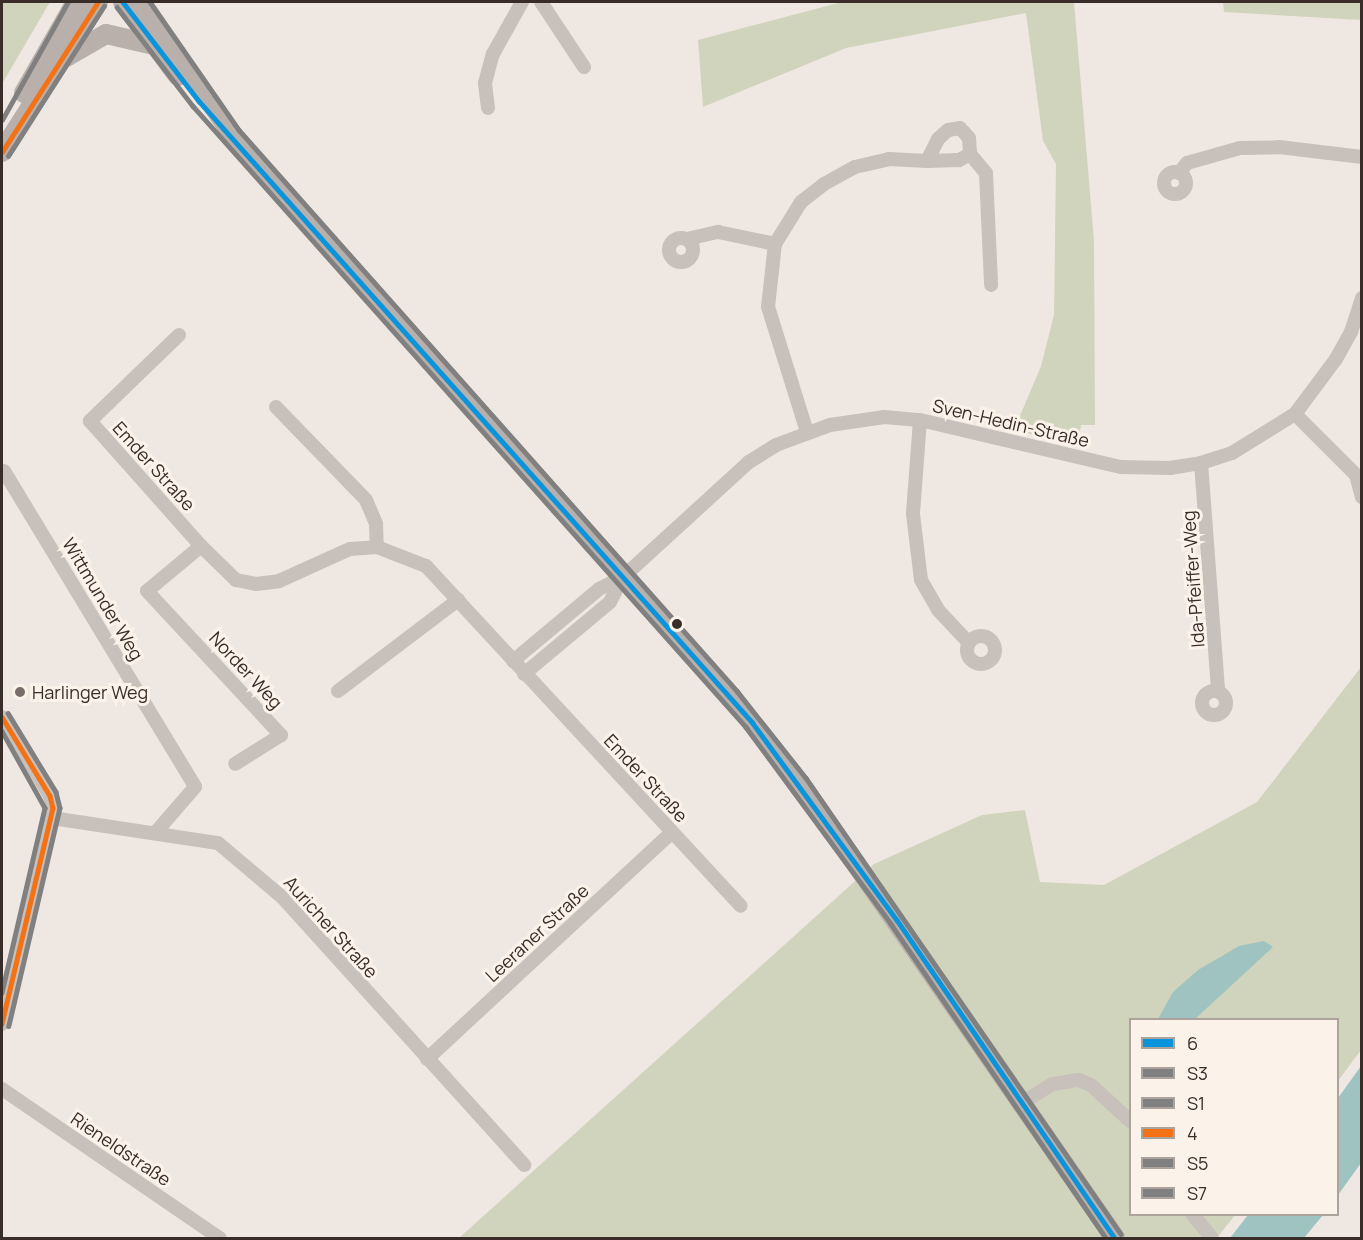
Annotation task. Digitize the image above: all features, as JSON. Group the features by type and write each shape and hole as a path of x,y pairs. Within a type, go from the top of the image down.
{"main road":[{"path":"2,134 76,2"},
{"path":"2,152 98,2"},
{"path":"123,2 154,45 232,135 730,696 800,783 1115,1239"},
{"path":"141,2 232,135"},
{"path":"59,62 106,34 124,35 154,45"}],"street":[{"path":"488,108 485,83 493,54 522,2"},
{"path":"541,2 584,67"},
{"path":"927,161 938,139 948,130 960,128 969,138 970,153 986,173 991,285"},
{"path":"1179,173 1187,163 1240,148 1279,147 1362,157"},
{"path":"807,432 768,308 775,244 801,202 824,184 855,167 889,159 959,160 970,153"},
{"path":"687,239 718,232 775,244"},
{"name":"Sven-Hedin-Straße","path":"623,577 749,462 807,432 884,417 920,420 1121,467 1170,468 1201,464 1232,453 1295,414 1336,359 1351,332 1362,298"},
{"name":"Emder Straße","path":"180,335 90,421 201,546 236,580 256,584 279,581 350,549 377,547 426,566 741,906"},
{"path":"276,407 366,500 376,524 377,547"},
{"path":"1295,414 1359,475 1362,497"},
{"path":"920,420 913,514 921,580 938,610 969,642"},
{"name":"Ida-Pfeiffer-Weg","path":"1201,464 1218,691"},
{"name":"Wittmunder Weg","path":"4,471 195,787 156,832"},
{"name":"Norder Weg","path":"201,546 147,591 280,735 235,764"},
{"path":"513,661 599,589 623,577"},
{"path":"524,674 610,602 623,577"},
{"path":"338,691 458,600"},
{"path":"2,717 50,796 52,818 2,1016"},
{"name":"Auricher Straße","path":"52,818 218,843 255,871 524,1165"},
{"name":"Leeraner Straße","path":"427,1059 671,832"},
{"path":"1022,1103 1053,1084 1079,1080 1091,1085 1129,1119"},
{"name":"Rieneldstraße","path":"2,1089 220,1239"},
{"path":"1193,1216 1211,1238"}],"green space":[{"path":"2,2 50,2 2,84"},
{"path":"842,2 1074,2 1094,241 1095,425 1081,425 1078,445 1014,430 1041,366 1054,315 1056,164 1043,141 1026,13 846,48 703,107 698,40"},
{"path":"1223,2 1361,2 1361,20 1224,12"},
{"path":"1361,667 1361,1050 1339,1080 1339,1018 1129,1018 1129,1216 1234,1216 1217,1238 459,1238 874,864 982,815 1025,810 1040,882 1104,885 1257,802"}],"water":[{"path":"1264,941 1273,947 1196,1018 1159,1018 1173,992 1198,970 1239,946"},
{"path":"1361,1066 1361,1163 1339,1194 1339,1097"},
{"path":"1247,1216 1322,1216 1304,1238 1230,1238"}],"transit line":[{"name":"S7","path":"2,120 68,2"},
{"name":"4","path":"2,152 98,2"},
{"name":"6","path":"123,2 199,101 752,722 897,920 1115,1238"},
{"name":"S1","path":"150,2 239,130 737,691 806,778 1121,1234"},
{"name":"S5","path":"8,156 104,6"},
{"name":"S3","path":"117,7 193,106 746,727 891,924 1106,1238"},
{"name":"S7","path":"8,713 56,792 60,808 9,1026"},
{"name":"4","path":"2,717 50,796 53,808 2,1024"},
{"name":"S5","path":"2,731 45,808 2,993"}],"place":[{"name":"Harlinger Weg","path":"20,692"}]}
